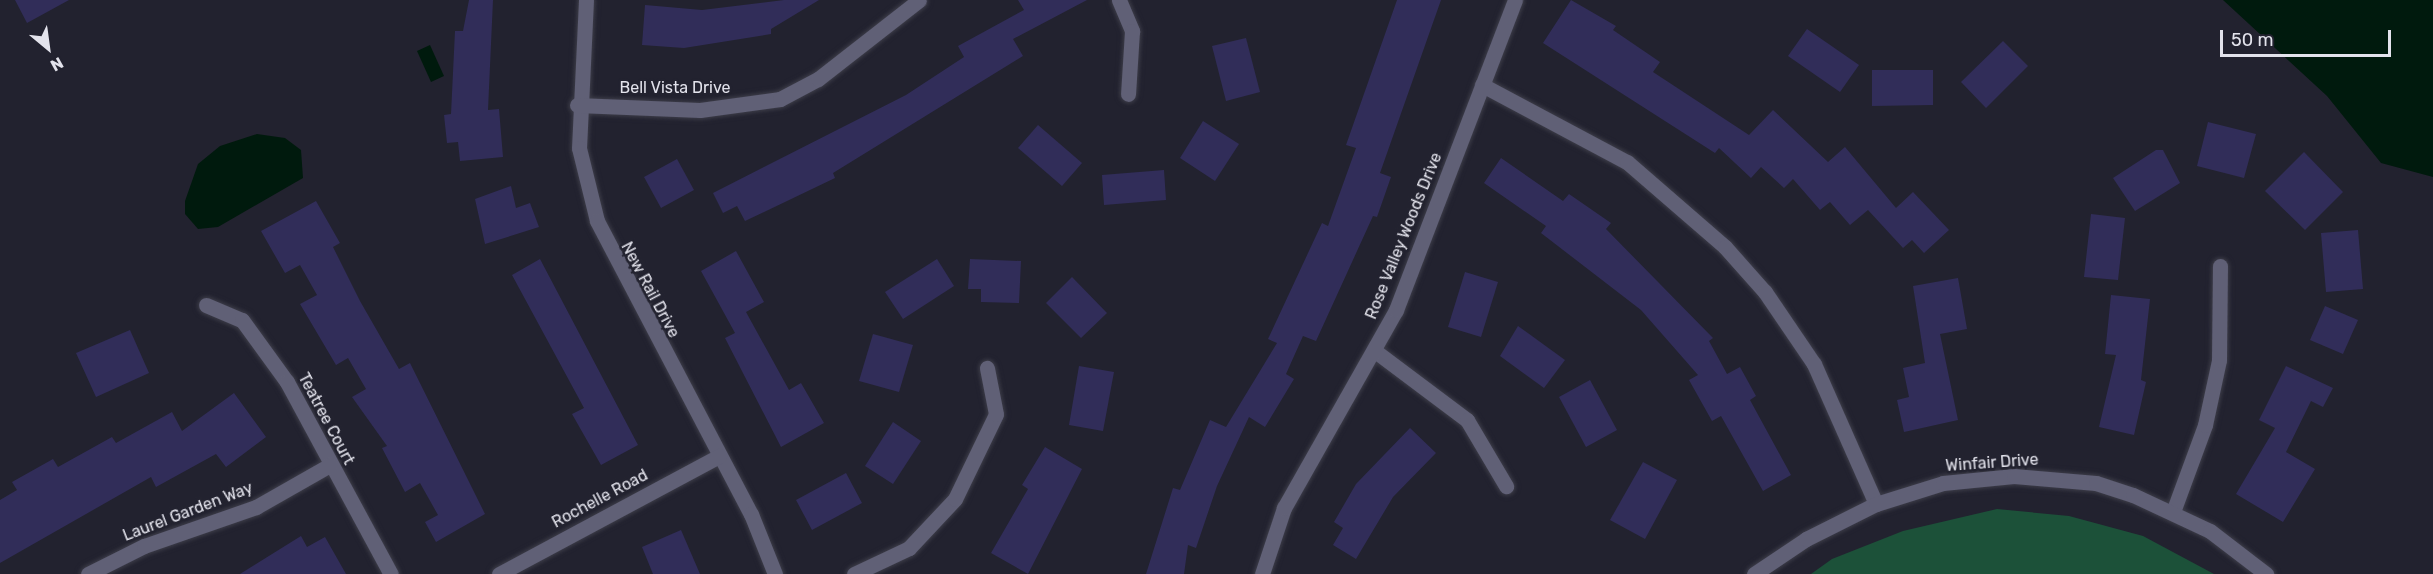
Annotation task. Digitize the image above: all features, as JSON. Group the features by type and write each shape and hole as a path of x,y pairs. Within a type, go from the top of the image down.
{"street":[{"name":"New Rail Drive","path":"586,0 577,105 586,188 608,251 718,456 775,574"},
{"name":"Bell Vista Drive","path":"577,105 700,110 780,99 818,79 919,0"},
{"path":"1119,0 1132,31 1128,94"},
{"name":"Rose Valley Woods Drive","path":"1262,574 1284,508 1375,351 1396,310 1515,0"},
{"path":"1482,85 1627,162 1725,247 1766,292 1814,364 1876,504"},
{"path":"2173,512 2205,424 2217,370 2220,266"},
{"name":"Teatree Court","path":"206,305 242,320 287,382 391,574"},
{"path":"1375,351 1467,420 1506,486"},
{"path":"854,574 909,548 955,499 996,414 987,368"},
{"name":"Rochelle Road","path":"499,574 718,456"},
{"name":"Laurel Garden Way","path":"88,574 144,546 256,507 330,465"},
{"name":"Winfair Drive","path":"1754,574 1806,539 1876,504 1943,483 2014,476 2096,483 2173,512 2210,531 2266,574"}],"green space":[{"path":"1997,509 2069,516 2143,536 2214,574 1811,574 1832,559 1903,531"}],"shaded area":[{"path":"2223,0 2433,0 2433,177 2381,163 2327,96"},
{"path":"430,45 444,76 431,82 417,51"},
{"path":"257,134 285,138 301,150 303,178 218,227 198,229 185,214 185,201 198,164 220,146"}],"building":[{"path":"15,0 69,0 27,23"},
{"path":"469,0 493,0 488,110 499,109 503,157 460,161 458,142 447,143 444,115 451,114 455,31 463,31"},
{"path":"784,0 819,0 771,29 771,34 684,48 642,45 645,5 702,10"},
{"path":"1018,0 1087,0 1013,39 1023,56 833,173 835,178 745,221 737,206 723,213 713,193 906,95 964,57 958,46 1024,10"},
{"path":"1397,0 1441,0 1380,173 1391,177 1377,217 1373,216 1316,341 1303,336 1286,374 1294,379 1265,427 1249,417 1217,486 1196,548 1188,545 1184,574 1146,574 1173,488 1180,490 1210,420 1226,427 1277,343 1268,339 1322,223 1328,226 1356,148 1346,145"},
{"path":"1571,0 1616,26 1613,30 1660,62 1653,72 1749,135 1773,110 1828,162 1845,147 1896,208 1913,192 1949,230 1924,253 1912,240 1903,248 1868,210 1850,225 1830,202 1820,210 1793,179 1784,188 1761,167 1751,178 1719,148 1715,153 1543,43"},
{"path":"1807,29 1859,65 1840,92 1788,56"},
{"path":"1246,38 1260,92 1226,101 1212,46"},
{"path":"2003,41 2028,66 1986,108 1961,82"},
{"path":"1872,70 1933,70 1933,105 1872,106"},
{"path":"1203,121 1239,144 1215,181 1180,158"},
{"path":"2208,122 2256,134 2244,178 2197,166"},
{"path":"1038,125 1082,163 1062,186 1018,148"},
{"path":"2156,150 2163,150 2180,183 2135,211 2113,178"},
{"path":"2304,152 2343,192 2305,230 2265,191"},
{"path":"1501,158 1563,201 1569,194 1611,223 1606,229 1713,338 1709,341 1727,374 1740,367 1756,396 1750,400 1791,475 1763,491 1721,416 1712,421 1689,380 1698,375 1641,310 1541,233 1546,226 1484,183"},
{"path":"677,159 694,190 661,208 644,177"},
{"path":"1164,170 1166,200 1104,205 1102,175"},
{"path":"511,186 516,208 530,203 539,227 485,244 475,199"},
{"path":"316,201 340,243 333,247 360,301 399,369 410,363 485,514 436,542 425,522 438,515 420,483 405,492 382,448 387,446 352,397 366,389 348,358 336,365 300,304 317,295 300,265 285,273 261,231"},
{"path":"2091,214 2125,218 2118,280 2084,277"},
{"path":"2358,230 2363,289 2326,292 2321,233"},
{"path":"736,251 764,302 746,312 789,390 801,383 824,423 781,447 725,338 735,333 701,271"},
{"path":"540,259 638,445 601,465 572,414 584,408 512,275"},
{"path":"937,259 954,286 903,319 885,292"},
{"path":"970,259 1021,261 1019,303 981,302 981,289 968,289"},
{"path":"1465,272 1498,282 1481,337 1448,327"},
{"path":"1072,277 1107,313 1081,338 1046,303"},
{"path":"1958,278 1967,329 1940,334 1958,420 1904,432 1897,400 1909,397 1903,368 1925,363 1913,286"},
{"path":"2111,295 2150,299 2141,380 2146,382 2134,435 2099,427 2116,355 2105,354"},
{"path":"2325,306 2358,320 2343,354 2310,340"},
{"path":"1518,326 1565,360 1544,388 1500,356"},
{"path":"130,330 149,373 96,397 76,353"},
{"path":"873,334 913,345 899,392 859,381"},
{"path":"1079,366 1114,372 1103,431 1069,425"},
{"path":"2286,366 2333,388 2323,407 2311,401 2286,452 2315,469 2283,522 2236,494 2275,428 2259,420"},
{"path":"1590,380 1617,430 1586,447 1559,397"},
{"path":"234,393 266,437 226,467 216,454 156,487 151,477 0,563 0,500 17,490 12,482 53,459 58,467 112,437 116,443 172,412 182,431"},
{"path":"893,422 921,441 893,484 865,466"},
{"path":"1410,428 1436,453 1393,497 1356,559 1333,545 1343,528 1334,522 1356,484"},
{"path":"1045,447 1082,469 1028,574 991,553 1028,489 1022,485"},
{"path":"1643,462 1677,480 1645,539 1610,520"},
{"path":"846,473 862,503 812,530 796,500"},
{"path":"681,530 700,574 653,574 642,547"},
{"path":"301,536 307,547 325,537 346,574 240,574"}]}
